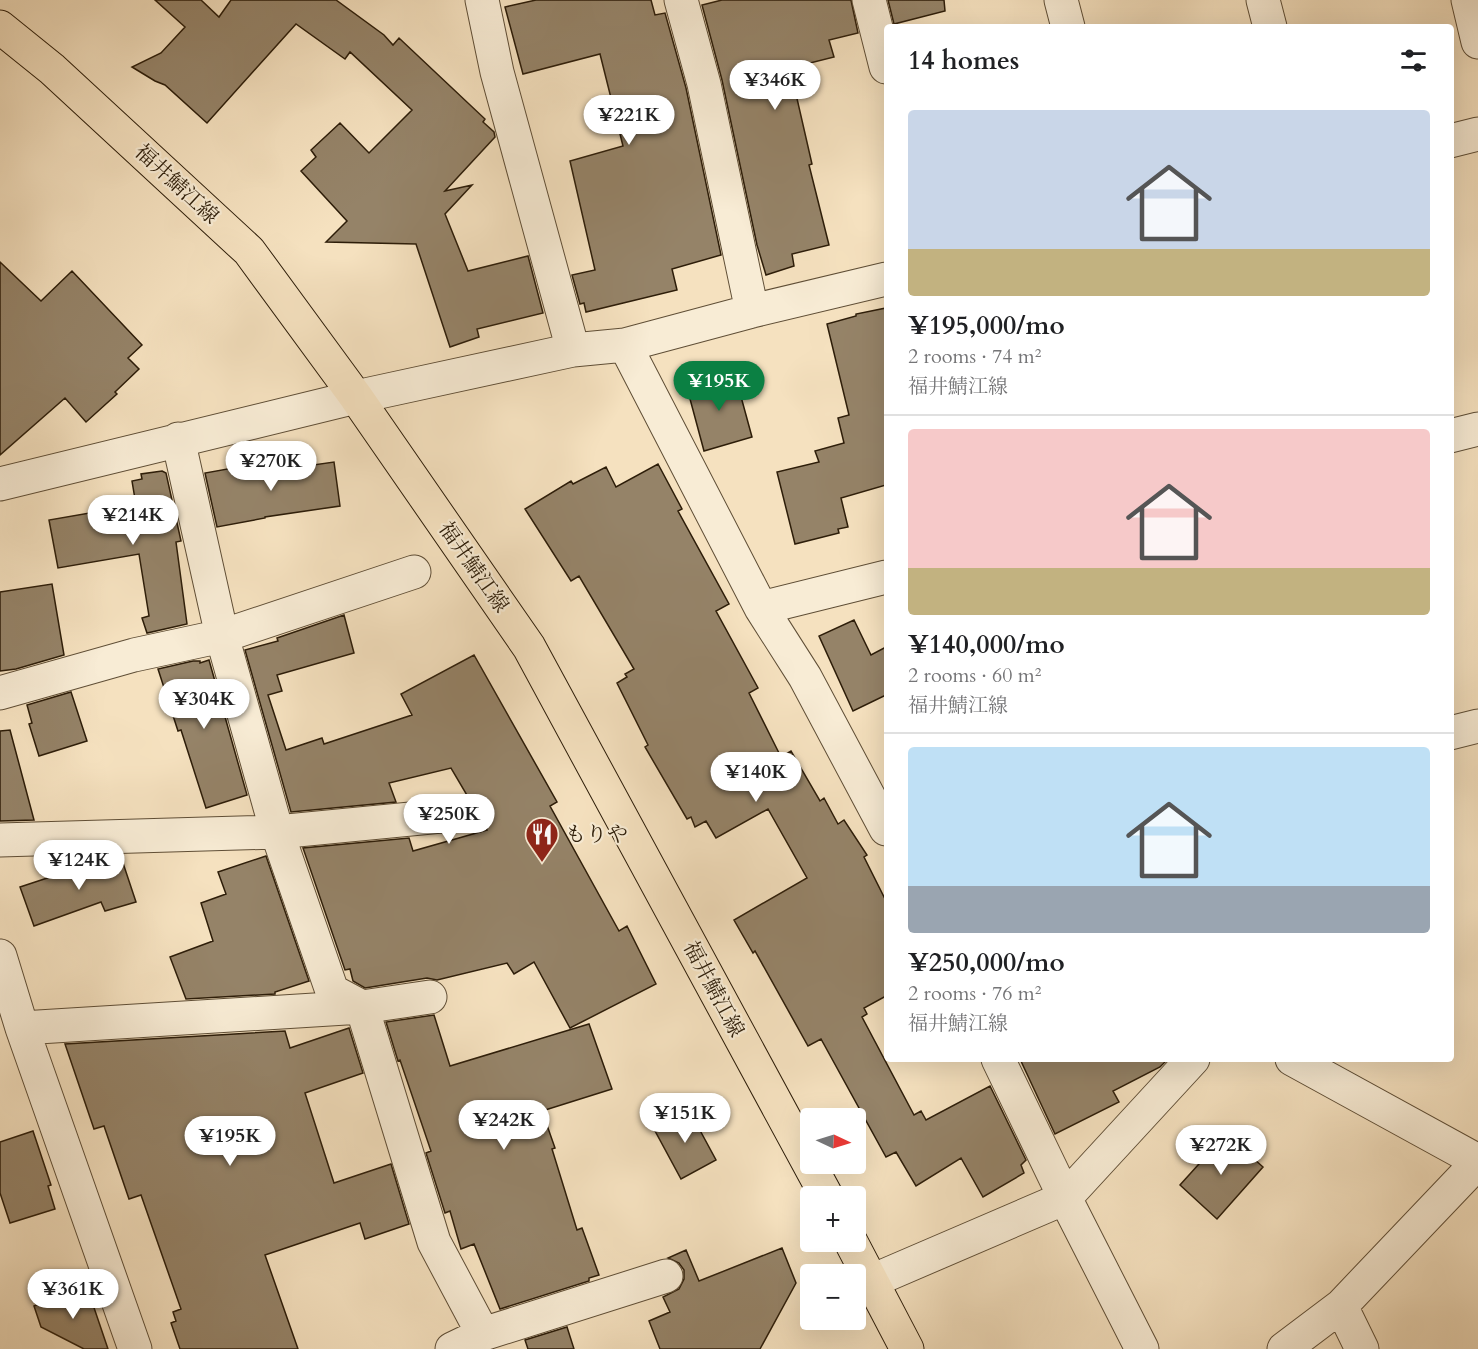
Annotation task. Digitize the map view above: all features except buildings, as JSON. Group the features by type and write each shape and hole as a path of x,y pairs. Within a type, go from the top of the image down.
{"main road":[{"name":"福井鯖江線","path":"0,27 52,69 249,251 356,397 529,647 820,1186"},
{"path":"856,1252 907,1349"}],"street":[{"path":"482,0 497,72 573,350"},
{"path":"681,0 704,84 752,311"},
{"path":"869,0 884,59"},
{"path":"1061,0 1067,24"},
{"path":"1263,0 1269,24"},
{"path":"1468,0 1478,42"},
{"path":"1454,140 1478,134"},
{"path":"0,484 356,397 573,350 625,345 752,311 884,279"},
{"path":"625,345 761,608 805,677 884,825"},
{"path":"1454,435 1478,429"},
{"path":"178,439 222,636 277,832 332,991 362,1007 434,1242 483,1334"},
{"path":"0,693 134,656 222,636 414,572"},
{"path":"761,608 884,577"},
{"path":"1454,732 1478,726"},
{"path":"0,840 277,832 462,814"},
{"path":"0,956 22,1028 135,1349"},
{"path":"22,1028 362,1007 430,997"},
{"path":"999,1062 1142,1349"},
{"path":"872,1281 1065,1198 1190,1062"},
{"path":"1284,1349 1341,1306 1478,1162 1297,1062"},
{"path":"452,1349 483,1334 666,1276"},
{"path":"1341,1306 1362,1349"}],"place":[{"name":"もりや","path":"542,863"}]}
